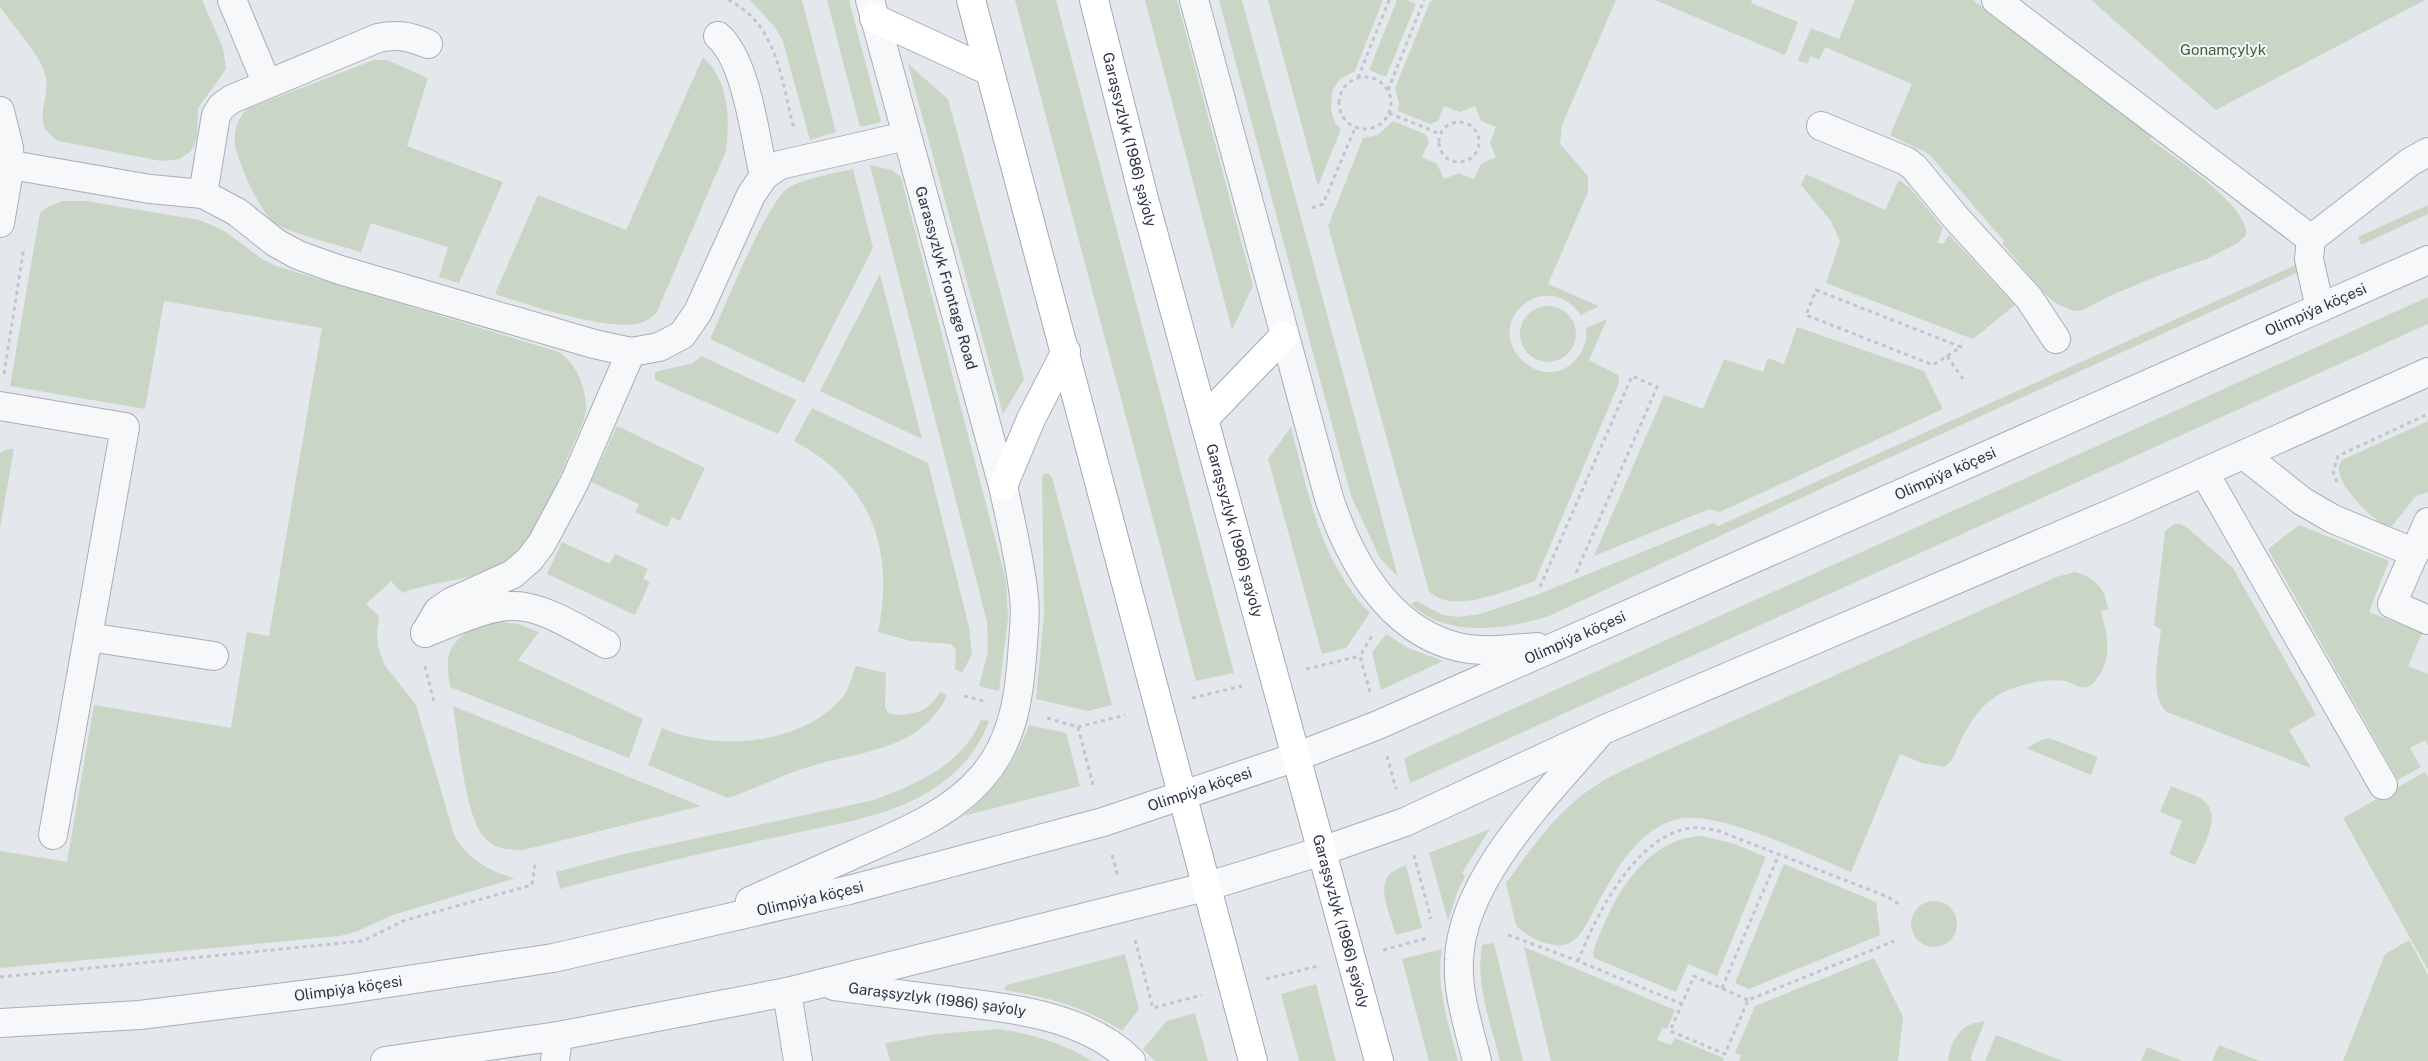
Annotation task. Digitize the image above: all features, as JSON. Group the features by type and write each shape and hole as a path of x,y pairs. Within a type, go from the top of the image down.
{"main road":[{"path":"971,0 1066,351 1157,707 1253,1061"},
{"name":"Garaşsyzlyk (1986) şaýoly","path":"1094,0 1144,199 1379,1061"},
{"path":"872,9 989,70"},
{"path":"1204,419 1284,336"},
{"path":"1003,486 1031,419 1066,351"}],"street":[{"path":"232,0 267,84"},
{"path":"1194,0 1284,336 1338,523 1366,576 1379,596 1413,627 1435,639 1458,647 1490,650 1554,646"},
{"path":"1996,0 2311,239"},
{"name":"Garassyzlyk Frontage Road","path":"872,9 1003,486 1018,556"},
{"path":"203,194 216,116 222,106 232,99 378,38 403,35 428,44"},
{"path":"718,36 731,50 736,61 764,176"},
{"path":"0,111 9,148 5,164 0,223"},
{"path":"1821,126 1914,166 1957,219 2029,298 2056,340"},
{"path":"5,164 150,190 203,194 237,212 276,243 298,255 340,270 594,344 631,352 659,347 682,335 698,312 751,195 764,176 780,164 801,158 906,136"},
{"path":"2320,308 2309,259 2311,239 2410,162 2428,152"},
{"name":"Olimpiýa köçesi","path":"0,1023 140,1015 342,990 553,958 849,890 1103,822 1296,758 1378,725 2428,260"},
{"path":"606,644 525,606 483,611 425,633 438,611 451,602 513,574 530,559 542,543 574,483 631,352"},
{"path":"385,1061 557,1048 1205,887 1322,851 1405,822 1603,730 2244,455 2428,372"},
{"path":"2,394 125,427 53,835"},
{"path":"2244,455 2302,501 2333,519 2415,553"},
{"path":"2204,472 2383,784"},
{"path":"2428,522 2392,604 2428,620"},
{"name":"Olimpiýa köçesi","path":"691,927 894,836 941,811 966,793 982,778 999,754 1010,727 1019,690 1024,600 1018,556"},
{"path":"88,637 214,656"},
{"path":"1477,1061 1460,992 1458,961 1462,932 1478,893 1516,832 1603,730"},
{"name":"Garaşsyzlyk (1986) şaýoly","path":"820,984 1015,1009 1078,1028 1120,1051 1131,1061"},
{"path":"787,992 798,1061"}],"path":[{"path":"1357,78 1389,0"},
{"path":"1387,91 1424,0"},
{"path":"1363,76 1375,79 1385,86 1387,91 1390,96 1391,107 1387,119 1378,127 1366,130 1354,128 1345,121 1339,111 1338,99 1343,88 1357,78 1363,76"},
{"path":"1389,113 1440,134"},
{"path":"1457,122 1467,123 1478,134 1480,139 1478,150 1471,158 1462,162 1451,161 1443,154 1439,144 1440,134 1447,126 1457,122"},
{"path":"1312,208 1323,204 1354,128"},
{"path":"2,394 25,244"},
{"path":"1816,290 1961,347 1947,356 1933,365 1806,315 1816,290"},
{"path":"1947,356 1965,382"},
{"path":"1540,587 1632,376 1657,387 1576,573"},
{"path":"2339,488 2333,472 2338,456 2428,414"},
{"path":"1360,656 1078,727 1153,1008 1436,936"},
{"path":"1578,961 1590,930 1632,864 1667,837 1691,828 1719,831 1888,897 1899,904"},
{"path":"1722,988 1779,854"},
{"path":"0,977 363,941 403,920 532,885 535,864"},
{"path":"1508,935 1578,961 1682,1004"},
{"path":"1748,1000 1694,976 1670,1031 1725,1054 1748,1000 1894,941"}],"green space":[{"path":"0,0 202,0 223,48 226,69 198,108 197,137 191,151 180,159 161,161 59,141 50,135 45,128 43,120 46,78 43,69 33,51 0,7"},
{"path":"750,0 802,0 836,132 810,140 783,41 774,26"},
{"path":"827,0 849,0 881,122 860,127"},
{"path":"1015,0 1056,0 1234,673 1196,681"},
{"path":"1145,0 1177,0 1253,286 1232,330"},
{"path":"1219,0 1242,0 1398,577 1380,558 1351,496"},
{"path":"1268,0 1383,0 1355,71 1340,79 1332,91 1331,110 1335,123 1341,129 1318,186"},
{"path":"1397,0 1407,0 1416,4 1386,77 1369,70"},
{"path":"1434,0 1616,0 1562,125 1560,144 1588,176 1588,192 1548,284 1599,306 1581,315 1576,308 1562,299 1554,296 1537,297 1529,300 1522,306 1512,320 1510,335 1514,349 1523,361 1535,369 1550,372 1565,369 1578,357 1585,343 1586,328 1607,319 1589,360 1618,375 1619,383 1535,581 1495,595 1465,601 1451,601 1439,598 1429,591 1328,226 1363,138 1378,135 1393,121 1425,134 1429,142 1422,157 1437,164 1444,179 1459,173 1474,179 1481,164 1496,157 1490,143 1496,127 1481,121 1475,106 1460,112 1444,106 1438,121 1430,124 1398,111 1399,103 1395,88 1430,2"},
{"path":"1655,0 1752,0 1751,3 1798,22 1785,55"},
{"path":"1855,0 1973,0 2152,135 2150,139 2208,182 2236,210 2244,223 2246,235 2238,243 2209,258 2160,275 2114,294 2083,310 2074,311 2057,304 2045,294 2003,244 2004,241 1929,154 1890,135 1912,84 1825,47 1819,60 1811,56 1807,64 1798,60 1811,28 1839,39"},
{"name":"Gonamçylyk","path":"2091,0 2425,0 2216,110"},
{"path":"703,57 718,77 726,100 728,125 726,151 657,312 648,320 637,324 604,323 566,315 495,294 538,195 626,230"},
{"path":"374,60 387,60 428,78 407,146 503,182 459,283 439,277 448,247 371,223 361,252 277,225 264,211 240,163 235,144 235,134 237,125 247,109"},
{"path":"908,64 948,99 1024,379 1003,414"},
{"path":"870,165 892,170 901,177 1006,581 1008,618 999,691 979,686 988,652 987,622"},
{"path":"853,169 873,248 804,383 710,339 758,233 781,196 790,187 805,181"},
{"path":"1806,174 1885,210 1899,180 1910,188 1943,228 1937,243 1943,244 1949,235 2015,305 1973,339 1826,283 1840,241 1831,221 1801,185"},
{"path":"62,201 85,201 199,220 223,230 262,259 276,266 559,352 575,369 582,384 586,400 584,418 545,510 526,541 503,563 491,569 402,593 391,581 366,604 379,616 378,646 384,664 416,705 454,835 465,850 480,863 506,876 515,878 390,916 358,931 340,936 0,968 0,851 67,862 94,705 231,728 247,632 269,636 322,328 164,301 145,409 10,386 40,213 46,208"},
{"path":"2428,205 2428,214 2361,245 2358,237"},
{"path":"2298,264 2301,271 1829,485 1549,616 1515,625 1478,628 1459,627 1426,615 1411,604 1416,601 1443,615 1458,617 1480,614 1539,594 1713,523 1718,526"},
{"path":"880,274 922,439 820,391"},
{"path":"2428,297 2428,324 1410,783 1404,758"},
{"path":"1548,306 1559,308 1568,314 1574,323 1576,334 1574,345 1568,354 1559,360 1548,362 1537,360 1528,354 1522,345 1520,334 1522,323 1528,314 1537,308"},
{"path":"1797,327 1924,371 1943,409 1720,512 1709,509 1594,556 1664,395 1703,409 1724,359 1763,372 1768,358 1784,364"},
{"path":"701,356 796,400 778,434 655,380 655,372 693,363"},
{"path":"812,408 928,463 969,627 972,654 962,673 955,669 956,649 951,644 911,641 878,632 883,573 879,546 871,521 859,498 842,476 820,458 794,441"},
{"path":"2428,421 2428,492 2416,496 2392,526 2387,527 2364,509 2348,491 2339,473 2339,465 2342,460"},
{"path":"617,426 705,468 680,521 672,517 667,527 635,512 639,504 591,482"},
{"path":"1291,427 1313,509 1328,549 1350,590 1370,613 1346,648 1322,654 1268,459"},
{"path":"7,449 14,449 0,528 0,453"},
{"path":"1048,473 1052,477 1112,705 1088,711 1036,699 1044,614 1042,480 1043,474"},
{"path":"2174,524 2180,524 2189,529 2233,568 2316,715 2289,730 2311,768 2167,712 2161,705 2156,685 2156,673 2161,630 2154,625 2165,531"},
{"path":"2299,525 2389,561 2369,612 2422,633 2408,666 2428,674 2428,746 2425,740 2410,748 2421,767 2398,780 2268,549"},
{"path":"562,542 610,564 615,554 648,569 643,579 650,582 635,615 547,574"},
{"path":"2075,572 2094,581 2102,590 2107,602 2108,609 2101,611 2107,637 2106,661 2096,680 2087,687 2078,687 2065,681 2056,680 2037,682 1999,694 1987,703 1973,719 1952,759 1944,767 1922,763 1900,754 1851,872 1789,845 1740,827 1696,818 1678,819 1663,824 1638,843 1608,884 1581,933 1571,942 1565,945 1558,945 1542,942 1527,935 1516,925 1506,883 1559,816 1584,793 1603,781 1636,764 2056,577"},
{"path":"495,621 518,624 539,632 518,660 643,719 629,758 450,687 448,659 454,644 459,638 473,629"},
{"path":"1386,634 1408,648 1443,661 1381,690 1372,652"},
{"path":"856,666 886,673 885,707 889,714 905,715 919,712 925,709 940,692 947,695 936,713 922,727 906,738 889,746 811,766 728,798 648,765 662,728 684,736 732,741 757,740 804,726 825,714 842,698"},
{"path":"453,706 701,806 523,850 507,849 492,844 477,827 467,795"},
{"path":"981,720 989,721 984,733 971,755 955,773 923,795 907,803 872,816 698,855 560,889 556,872 624,854 874,800 890,794 922,780 950,761 973,736"},
{"path":"1029,725 1066,733 1080,786 963,816 985,797 1003,775 1017,752"},
{"path":"2049,738 2098,757 2091,775 2026,748"},
{"path":"2425,772 2428,777 2428,970 2343,818"},
{"path":"2171,786 2200,798 2207,804 2211,812 2210,830 2195,865 2169,854 2182,821 2160,812"},
{"path":"1490,829 1462,873 1465,877 1458,890 1448,921 1429,853"},
{"path":"1701,836 1732,843 1766,857 1717,976 1688,964 1676,992 1594,958 1593,952 1609,913 1619,894 1645,861 1661,849 1680,840"},
{"path":"1784,864 1876,902 1880,935 1749,989 1735,983"},
{"path":"1406,865 1422,928 1396,935 1385,897 1385,882 1392,872"},
{"path":"1934,901 1947,905 1953,911 1957,924 1953,937 1947,943 1934,947 1921,943 1915,937 1911,924 1915,911 1921,905"},
{"path":"2409,940 2428,975 2428,1061 2343,1061 2385,954"},
{"path":"1494,943 1523,1061 1500,1061 1485,1004 1480,960 1482,945"},
{"path":"1524,947 1675,1010 1667,1029 1662,1028 1657,1040 1671,1045 1675,1038 1724,1058 1723,1061 1551,1061"},
{"path":"1442,949 1440,977 1444,1006 1458,1061 1429,1061 1402,959"},
{"path":"1125,954 1139,1009 1122,1031 1080,1009 1035,996 1004,990 1007,985"},
{"path":"1874,958 1903,1017 1898,1061 1739,1061 1741,1055 1735,1053 1755,1006"},
{"path":"1316,984 1336,1061 1299,1061 1281,994"},
{"path":"1195,1013 1208,1061 1155,1061 1143,1049 1167,1021"},
{"path":"1985,1021 1970,1059 1973,1061 1948,1061 1949,1053 1959,1034 1970,1025"},
{"path":"999,1029 1047,1040 1070,1049 1092,1061 890,1061 885,1043 936,1034"},
{"path":"1996,1035 2063,1061 1985,1061"},
{"path":"2219,1045 2260,1061 2212,1061"},
{"path":"2147,1047 2182,1061 2141,1061"}]}
